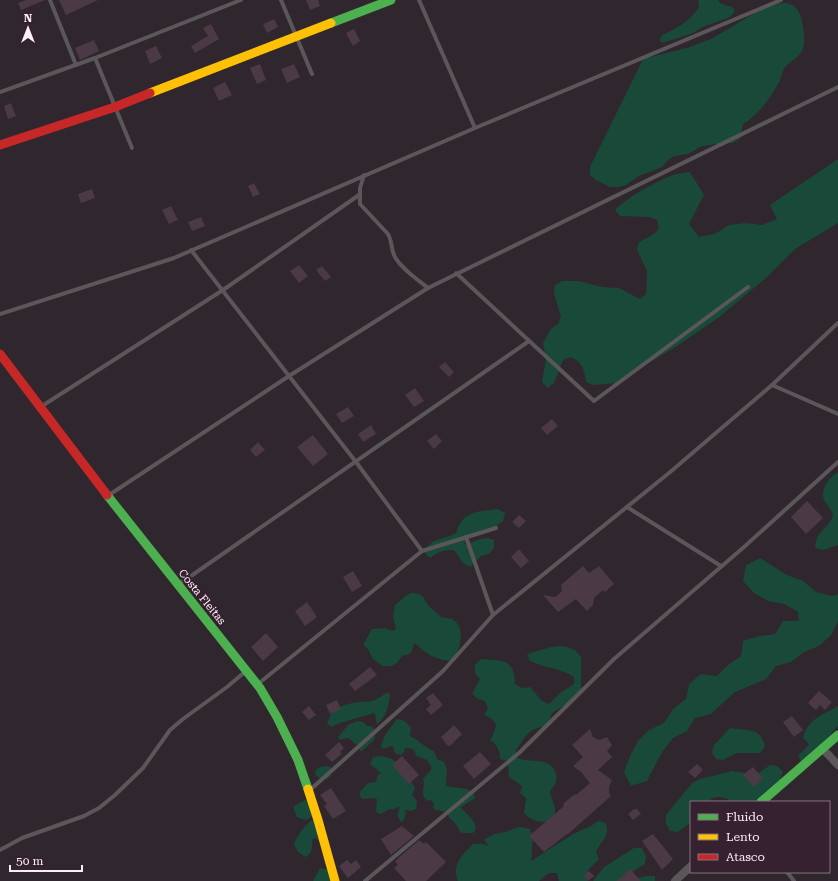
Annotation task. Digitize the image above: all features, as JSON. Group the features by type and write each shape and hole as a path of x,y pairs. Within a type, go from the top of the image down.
{"main road":[{"path":"0,145 115,107 297,38 391,0"},
{"name":"Costa Fleitas","path":"0,354 107,496 257,685 278,717 295,752 309,792 335,881"},
{"path":"762,801 838,735"}],"street":[{"path":"822,748 838,765"},
{"path":"675,881 690,867"}],"lane":[{"path":"50,0 76,65"},
{"path":"0,92 95,58 241,0"},
{"path":"281,0 312,74"},
{"path":"419,0 475,128"},
{"path":"0,314 174,258 364,175 781,0"},
{"path":"95,58 132,148"},
{"path":"107,496 289,376 428,288 838,87"},
{"path":"364,175 359,195 360,204 388,234 391,240 393,254 399,263 428,288"},
{"path":"40,407 223,290 359,195"},
{"path":"191,250 356,462 422,551"},
{"path":"456,273 594,401 748,287"},
{"path":"309,792 443,671 493,614 669,473 772,385 838,323"},
{"path":"177,586 529,341"},
{"path":"772,385 838,414"},
{"path":"365,881 519,753 614,659 838,462"},
{"path":"627,507 721,566"},
{"path":"257,685 422,551 496,528"},
{"path":"466,537 493,614"},
{"path":"0,850 22,838 84,816 99,808 143,768 170,730 246,671"},
{"path":"788,873 794,881"}],"green space":[{"path":"698,0 718,0 721,4 732,7 734,9 734,13 728,18 705,26 691,34 662,43 660,40 661,36 673,30 691,17 699,7"},
{"path":"786,3 794,6 800,14 804,33 803,49 797,57 785,67 777,86 769,99 754,116 743,124 740,139 733,143 702,146 688,154 674,156 662,167 639,176 626,185 618,187 610,187 596,180 590,175 590,167 643,59 690,47 713,38 770,4"},
{"path":"838,159 838,223 795,249 767,277 718,318 677,346 616,383 593,385 586,382 582,367 571,357 563,360 554,383 548,388 542,382 546,359 543,343 551,329 558,324 561,317 554,294 555,285 562,281 579,281 602,287 619,288 640,299 646,294 647,271 637,250 639,242 654,234 659,228 657,220 650,217 620,216 615,210 626,200 664,179 676,174 690,172 704,195 689,224 699,237 715,234 729,225 746,223 762,225 777,219 770,205"},
{"path":"838,472 838,545 823,550 815,548 816,541 818,536 829,523 833,514 824,500 823,491 831,477"},
{"path":"498,509 505,513 503,521 490,531 467,537 464,544 485,538 494,540 494,548 489,554 481,556 470,567 463,563 454,550 441,552 430,558 424,552 434,541 456,533 459,525 467,516 478,512"},
{"path":"760,558 787,575 803,581 816,592 832,596 838,594 838,621 831,635 819,646 804,652 791,662 776,666 766,679 735,692 711,714 695,718 687,731 673,738 662,752 647,781 631,786 624,772 638,741 649,730 664,723 673,709 686,699 689,684 701,674 717,676 728,665 741,656 743,641 759,636 775,634 783,621 799,621 798,612 784,604 768,601 754,593 743,581 746,565"},
{"path":"411,593 421,595 430,607 441,617 454,620 456,622 459,626 461,634 459,649 454,658 451,660 445,660 431,656 414,643 410,654 402,656 397,663 391,666 383,666 373,659 368,649 363,645 372,629 385,628 392,631 396,629 393,617 395,605"},
{"path":"559,646 575,650 581,657 581,689 579,696 552,713 548,723 543,727 534,729 528,734 516,750 517,758 545,762 553,768 556,774 556,781 550,791 555,806 554,816 551,821 543,822 533,820 524,813 526,798 520,793 522,786 509,777 508,761 500,759 498,748 490,740 496,725 492,719 484,715 488,708 485,701 478,699 472,694 480,679 475,673 475,665 481,659 495,660 506,662 510,665 513,669 515,684 522,688 530,687 542,701 549,704 560,693 574,684 574,677 564,672 530,661 527,654"},
{"path":"386,693 390,695 388,707 385,715 377,724 374,713 331,727 327,723 334,708 350,703 373,701"},
{"path":"838,706 838,726 820,750 801,762 798,755 809,744 803,738 808,726 816,718"},
{"path":"397,719 405,721 411,728 410,736 434,751 437,759 444,762 447,769 446,786 467,789 474,794 475,798 461,807 476,826 473,833 462,833 459,831 447,812 435,810 433,807 434,803 431,800 427,801 423,796 423,779 431,770 431,766 427,760 416,756 413,749 405,748 401,755 394,752 394,748 391,746 383,749 381,746 385,735"},
{"path":"357,721 363,722 367,726 371,726 375,732 374,740 362,751 360,751 359,747 350,739 340,740 338,737 348,725"},
{"path":"730,728 747,730 756,733 763,740 765,747 760,753 737,753 723,760 716,759 712,753 714,745"},
{"path":"381,756 390,758 400,764 415,788 412,795 417,801 416,809 412,811 404,810 406,813 404,820 401,822 397,815 400,807 395,808 394,810 390,809 379,814 376,811 377,799 362,799 360,796 360,792 368,783 376,782 378,774 382,774 370,764 373,757"},
{"path":"770,765 777,766 783,772 780,780 760,801 729,801 728,799 720,797 712,798 710,801 690,801 690,823 678,832 670,831 666,824 666,815 692,783 700,779 732,771 756,775"},
{"path":"320,767 330,767 332,771 330,777 327,779 319,778 315,774 316,770"},
{"path":"305,800 310,803 312,816 305,820 297,817 294,806"},
{"path":"315,819 318,840 315,838 312,840 311,852 305,857 298,852 294,845 302,830"},
{"path":"598,821 606,823 607,832 596,852 599,859 588,870 587,881 559,881 557,873 549,873 539,881 458,881 456,870 462,856 473,844 489,846 484,840 493,835 519,827 530,829 533,837 531,861 573,834 591,826"},
{"path":"634,848 642,848 646,856 645,864 632,872 630,880 646,876 655,876 655,881 593,881 604,867"},
{"path":"320,868 328,870 336,881 313,881"}],"building":[{"path":"26,0 45,0 21,10 18,3"},
{"path":"59,0 98,0 66,15"},
{"path":"306,0 318,0 320,6 310,10"},
{"path":"274,19 278,27 267,33 263,24"},
{"path":"211,24 219,39 195,53 191,46 208,36 203,28"},
{"path":"354,29 360,41 353,46 346,33"},
{"path":"94,40 99,51 80,60 75,48"},
{"path":"156,46 162,58 150,64 145,51"},
{"path":"260,64 266,80 257,84 250,68"},
{"path":"294,64 300,77 287,83 281,69"},
{"path":"225,82 232,95 219,101 213,88"},
{"path":"11,103 16,116 8,119 4,106"},
{"path":"254,183 260,194 253,197 248,186"},
{"path":"92,189 95,198 81,203 78,194"},
{"path":"171,206 178,220 169,224 162,210"},
{"path":"201,217 205,226 192,231 188,222"},
{"path":"299,265 308,276 299,283 290,271"},
{"path":"322,266 331,277 325,281 316,270"},
{"path":"445,362 454,372 449,377 439,367"},
{"path":"415,388 424,401 414,407 405,395"},
{"path":"348,407 354,416 342,423 336,414"},
{"path":"552,419 558,426 547,435 541,428"},
{"path":"371,425 376,434 363,442 358,434"},
{"path":"436,434 442,441 434,449 427,441"},
{"path":"313,435 328,454 313,466 297,447"},
{"path":"258,442 265,450 256,457 250,450"},
{"path":"807,501 823,518 806,534 791,517"},
{"path":"519,515 526,521 519,528 512,522"},
{"path":"519,549 529,561 521,568 511,557"},
{"path":"583,566 589,573 599,566 614,584 605,592 603,590 594,598 593,605 587,611 576,599 558,612 543,595 555,597 562,591 561,585"},
{"path":"353,571 362,586 352,592 343,577"},
{"path":"307,602 317,617 305,626 295,611"},
{"path":"266,633 278,647 263,661 251,647"},
{"path":"370,667 377,675 355,691 349,684"},
{"path":"819,691 832,702 825,710 820,705 816,710 808,703"},
{"path":"433,693 443,705 431,715 426,709 431,705 426,698"},
{"path":"337,700 341,709 330,714 326,705"},
{"path":"309,706 316,715 309,720 302,712"},
{"path":"792,716 803,730 794,737 783,722"},
{"path":"454,725 462,734 450,746 447,745 441,737"},
{"path":"590,729 593,737 599,740 607,737 612,745 607,751 612,757 598,770 612,780 609,787 609,793 611,796 568,834 544,852 529,836 564,806 563,804 590,783 581,772 573,766 583,757 572,745"},
{"path":"339,742 344,748 340,752 342,754 332,762 325,755"},
{"path":"480,752 491,764 474,779 463,766"},
{"path":"402,756 419,775 409,784 392,765"},
{"path":"697,764 703,770 695,778 688,772"},
{"path":"753,767 763,779 754,787 743,775"},
{"path":"331,788 346,811 333,819 324,806 327,804 320,795"},
{"path":"634,809 637,809 641,814 633,820 628,814"},
{"path":"402,826 414,836 391,855 381,839"},
{"path":"653,834 673,859 662,870 642,841"},
{"path":"419,840 424,844 426,842 446,862 426,881 406,881 394,868 398,865 395,861"},
{"path":"347,860 351,864 356,860 361,867 348,878 339,866"},
{"path":"630,869 641,881 616,881 625,874"},
{"path":"589,871 594,876 588,881 583,875"}],"traffic: fast":[{"path":"331,23 391,0"},
{"path":"107,495 260,688 277,717 298,760 308,789"},
{"path":"762,801 838,735"}],"traffic: slow":[{"path":"150,93 331,23"},
{"path":"308,789 335,881"}],"traffic: jam":[{"path":"0,145 115,107 150,93"},
{"path":"0,354 107,495"}]}
